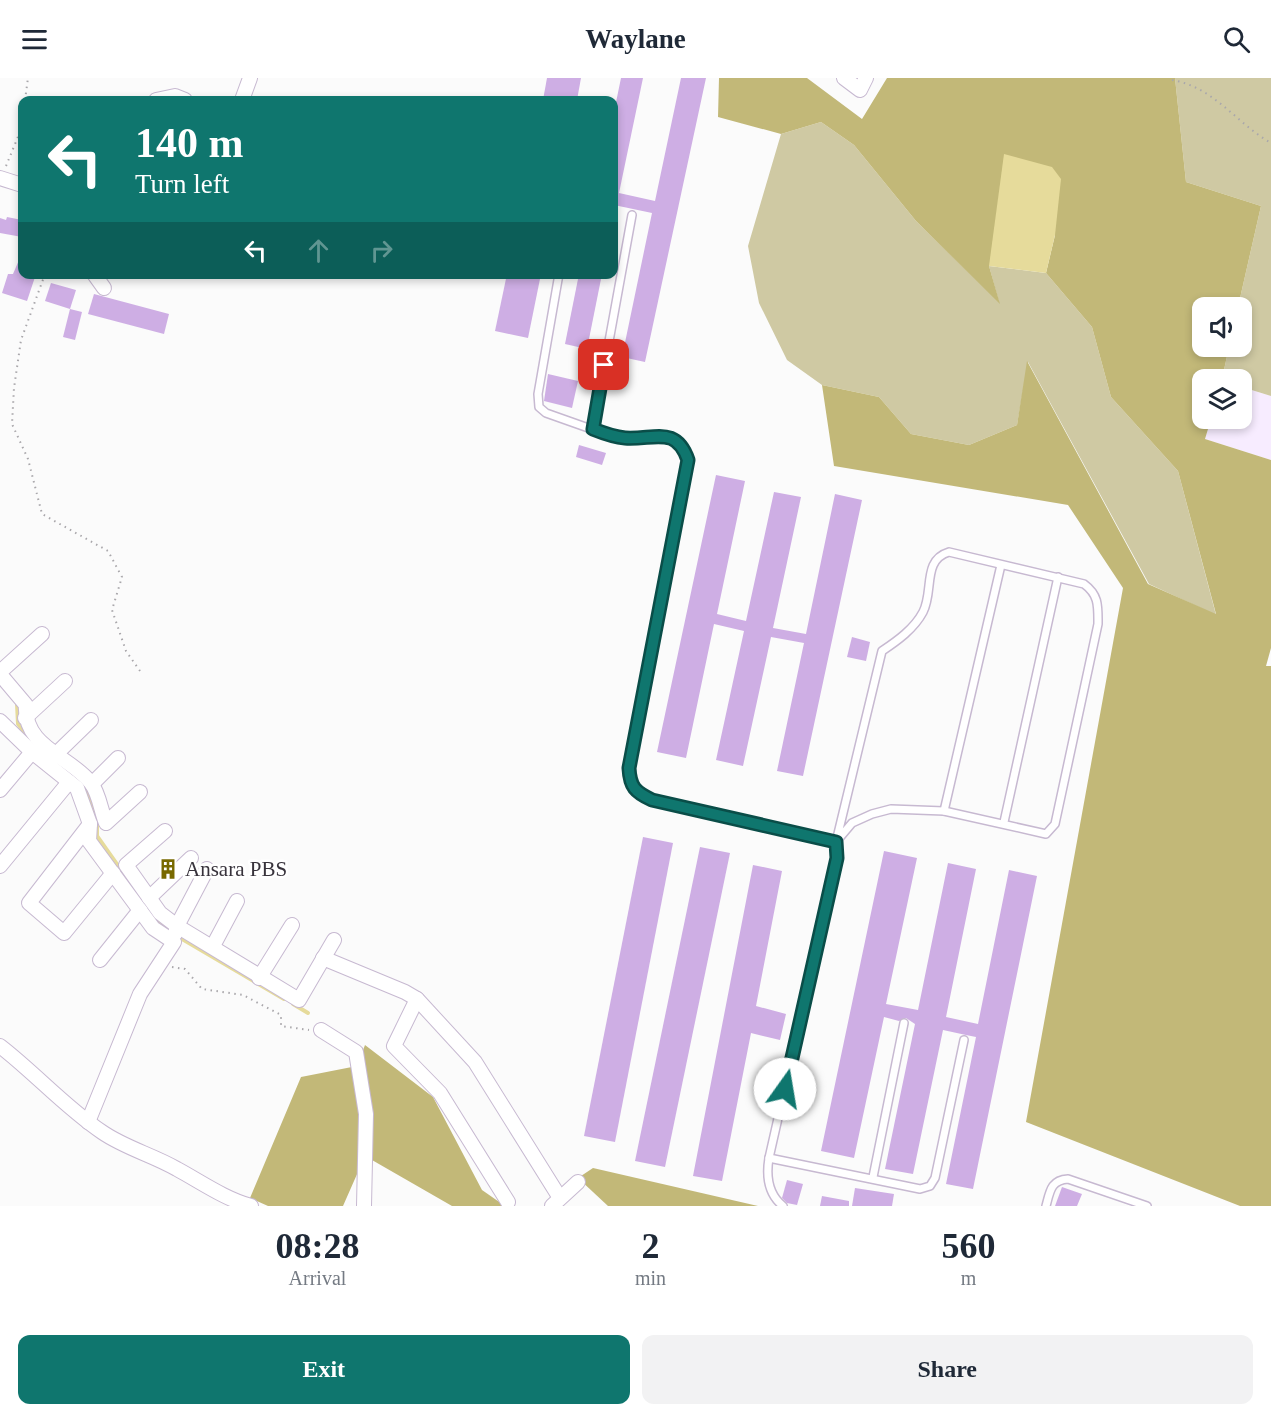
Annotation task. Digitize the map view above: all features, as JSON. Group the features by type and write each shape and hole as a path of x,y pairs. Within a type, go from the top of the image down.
{"street":[{"path":"243,96 250,78"},
{"path":"844,78 860,90 866,78"},
{"path":"0,180 18,184"},
{"path":"98,279 104,288"},
{"path":"0,672 42,634"},
{"path":"0,678 4,679 26,705 25,718 30,730 55,755 92,784 106,823 140,792"},
{"path":"25,718 65,681"},
{"path":"55,755 91,720"},
{"path":"0,721 32,752 77,788 90,824 89,841 153,928 174,942"},
{"path":"0,790 32,752"},
{"path":"92,784 118,758"},
{"path":"0,866 69,782"},
{"path":"90,824 29,903 64,933 113,873"},
{"path":"165,831 126,865 160,913 177,926 298,1000 334,939"},
{"path":"149,897 191,858"},
{"path":"88,1122 140,994 174,942 177,926 207,868"},
{"path":"213,946 237,901"},
{"path":"100,960 140,910"},
{"path":"259,978 292,925"},
{"path":"322,958 417,999 475,1062 556,1202 578,1182"},
{"path":"417,999 394,1046 440,1093 508,1202"},
{"path":"321,1030 356,1052 366,1114 364,1206"},
{"path":"0,1046 24,1065 69,1108 105,1134 174,1167 236,1204 251,1206"}],"lane":[{"path":"593,429 632,215"},
{"path":"558,279 538,394 539,407 546,413 619,437 665,436 675,439 683,446 688,460 629,768 630,782 635,792 652,800 836,842"},
{"path":"783,1206 775,1200 766,1174 837,858 836,842 882,651 901,639 923,612 933,562 939,555 949,552 1084,584 1094,592 1098,605 1098,624 1055,824 1046,834 1035,833 1004,822 944,811 891,809 852,823 836,842"},
{"path":"944,811 1001,565"},
{"path":"1004,822 1058,577"},
{"path":"873,1177 904,1023"},
{"path":"769,1158 873,1177 920,1189 930,1186 935,1178 964,1040"},
{"path":"1046,1206 1052,1185 1058,1180 1068,1179 1147,1206"}],"path":[{"path":"26,96 28,78"},
{"path":"1172,80 1189,82 1214,97 1249,130 1271,143"},
{"path":"0,180 18,137"},
{"path":"43,279 21,340 14,388 12,424 28,459 42,514 108,551 122,577 112,610 126,651 140,671"},
{"path":"155,970 172,967 185,969 202,989 243,995 281,1015 281,1026 302,1030 321,1030"}],"shaded area":[{"path":"719,78 807,78 862,119 887,78 1175,78 1186,182 1261,206 1240,297 1192,297 1192,357 1227,357 1224,369 1192,369 1192,429 1208,429 1205,439 1271,460 1271,648 1266,666 1271,666 1271,1206 1240,1206 1026,1122 1123,588 1068,505 834,466 822,385 879,397 911,434 969,445 1017,425 1027,361 1148,584 1216,614 1178,471 1111,397 1092,327 1046,273 1055,235 989,266 1000,304 916,221 854,145 821,122 781,134 718,117"},
{"path":"1175,78 1271,78 1271,396 1252,390 1252,369 1224,369 1227,357 1252,357 1252,297 1240,297 1261,206 1186,182"},
{"path":"821,122 854,145 916,221 999,302 989,266 1046,273 1092,327 1111,397 1178,471 1216,615 1149,584 1028,362 1017,425 969,445 911,434 879,397 822,385 787,360 759,303 748,246 781,134"},
{"path":"1004,154 1052,167 1061,179 1055,235 1046,273 989,266"},
{"path":"1252,390 1271,396 1271,460 1205,439 1208,429 1252,429"},
{"path":"365,1045 433,1097 482,1190 505,1206 452,1206 365,1156 343,1206 268,1206 250,1198 301,1077 357,1066"},
{"path":"593,1168 758,1206 608,1206 578,1178"}],"building":[{"path":"547,78 581,78 578,96 544,96"},
{"path":"621,78 643,78 619,193 655,201 681,78 706,78 645,362 622,357 652,213 618,206 617,96"},
{"path":"7,217 18,219 18,236 0,233 0,218 6,220"},
{"path":"18,262 18,279 34,279 27,301 2,293 8,274 13,274"},
{"path":"506,279 540,279 528,338 495,331"},
{"path":"578,279 601,279 587,349 565,344"},
{"path":"51,283 76,290 70,309 45,301"},
{"path":"94,294 169,314 164,334 88,314"},
{"path":"70,309 82,312 75,340 63,337"},
{"path":"548,374 578,381 572,408 544,401"},
{"path":"579,445 606,453 602,465 576,457"},
{"path":"716,475 745,481 717,614 746,621 774,492 801,497 773,628 806,634 835,494 862,500 803,776 777,771 804,643 771,637 743,766 716,760 744,631 714,624 686,758 657,752"},
{"path":"852,637 870,642 866,661 847,657"},
{"path":"643,837 673,843 615,1142 584,1136"},
{"path":"700,847 730,853 665,1167 635,1161"},
{"path":"884,851 917,858 886,1004 918,1010 948,863 976,869 946,1017 978,1024 1009,870 1037,876 973,1189 946,1184 976,1037 943,1030 913,1174 885,1169 915,1024 906,1018 899,1021 884,1017 854,1158 821,1151"},
{"path":"753,865 782,871 756,1006 786,1014 780,1040 751,1033 722,1181 693,1176"},
{"path":"787,1180 803,1184 797,1205 787,1203 782,1198"},
{"path":"1062,1187 1082,1194 1077,1206 1055,1206"},
{"path":"855,1188 894,1194 892,1206 852,1206"},
{"path":"822,1196 849,1201 849,1206 820,1206"}],"waterway":[{"path":"17,704 18,724 32,741"},
{"path":"81,783 97,822 97,836 157,921 171,931"},
{"path":"177,936 284,999"},
{"path":"293,1004 308,1013"}],"place":[{"name":"Ansara PBS","path":"168,869"}],"route":[{"path":"604,365 593,429 611,436 626,438 665,436 675,439 683,446 688,460 629,768 630,782 635,792 652,800 836,842 837,858 785,1089"}]}
